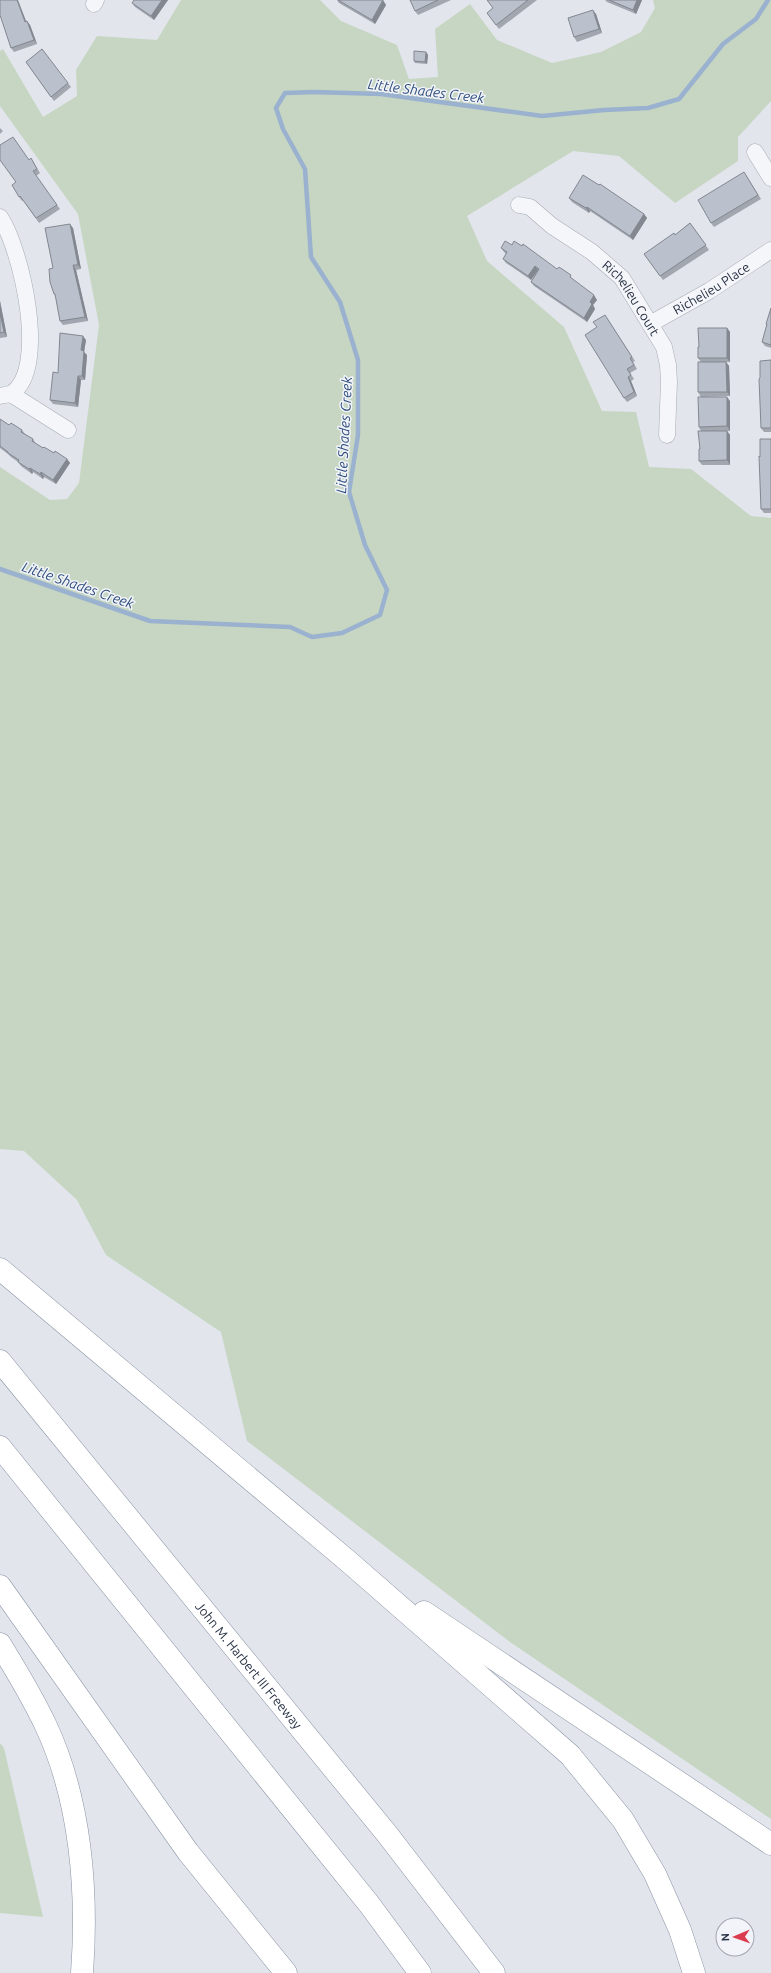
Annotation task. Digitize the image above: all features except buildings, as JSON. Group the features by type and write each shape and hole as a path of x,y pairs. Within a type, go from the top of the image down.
{"highway":[{"path":"0,1269 349,1562 570,1755 623,1820 655,1874 680,1930 694,1973"},
{"name":"John M. Harbert III Freeway","path":"0,1361 387,1834 494,1973"},
{"path":"0,1447 369,1904 420,1973"},
{"path":"349,1562 771,1844"},
{"path":"0,1586 188,1852 286,1973"},
{"path":"0,1644 46,1725 60,1762 81,1857 85,1935 82,1973"}],"street":[{"path":"755,152 771,178"},
{"name":"Richelieu Court","path":"519,205 530,207 552,226 592,252 622,278 664,347 668,364 667,435"},
{"path":"0,217 14,246 24,281 29,314 30,338 28,360 22,382 6,395 68,430"},
{"name":"Richelieu Place","path":"650,324 709,291 771,250"}],"green space":[{"path":"181,0 320,0 341,21 397,45 409,79 438,77 435,29 470,4 497,40 552,63 601,52 641,32 655,8 653,0 771,0 771,101 738,137 738,161 675,203 619,156 573,151 467,216 487,261 564,327 602,411 636,412 649,467 691,469 751,516 771,518 771,1819 510,1642 247,1441 221,1332 106,1255 77,1200 24,1151 0,1149 0,467 50,500 67,499 79,483 99,325 78,214 0,106 0,51 3,49 43,117 77,96 76,70 97,36 157,40"},
{"path":"0,1743 4,1748 43,1917 0,1913"}],"waterway":[{"name":"Little Shades Creek","path":"0,569 150,621 290,627 312,637 342,633 380,615 387,590 365,545 349,492 358,435 358,360 340,302 311,257 305,169 283,129 276,108 285,93 314,92 381,94 542,116 604,110 648,108 679,99 723,44 756,19 768,0"}]}
